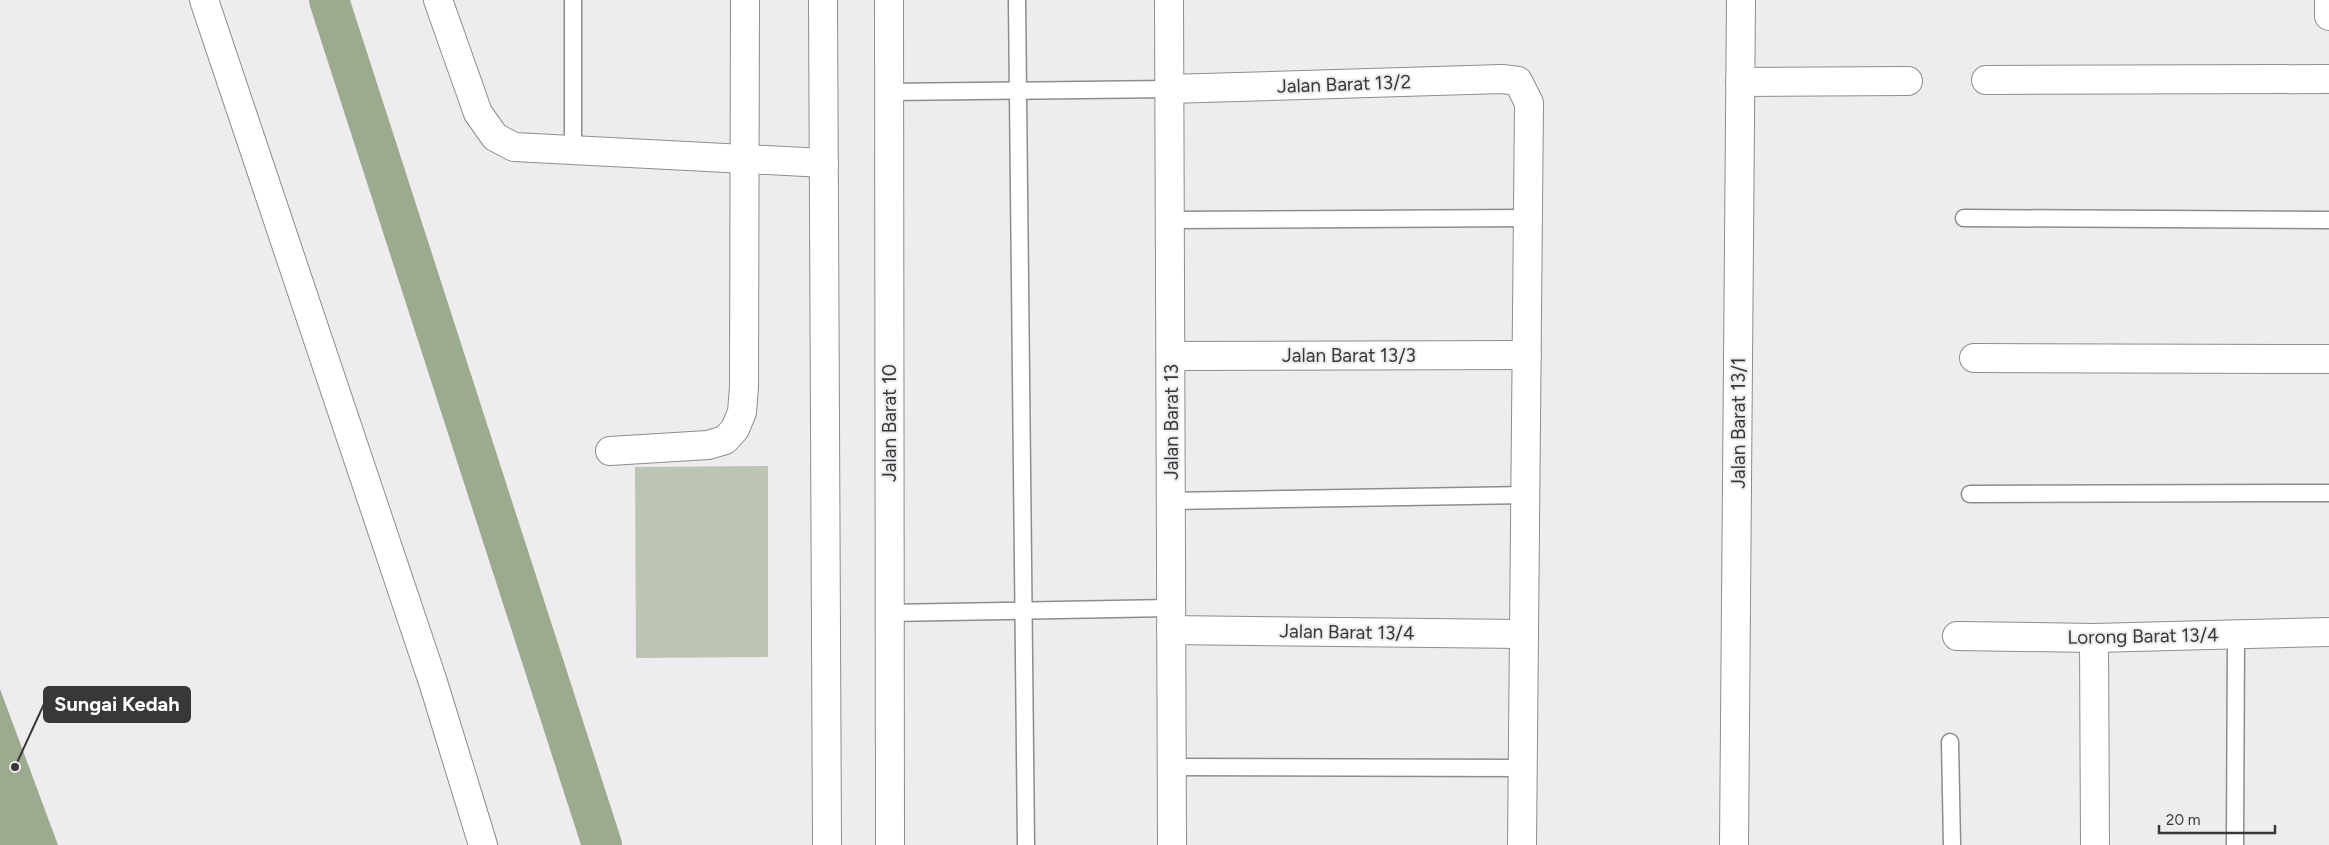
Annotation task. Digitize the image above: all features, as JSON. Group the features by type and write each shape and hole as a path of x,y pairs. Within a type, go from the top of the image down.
{"street":[{"path":"204,0 426,663 483,845"},
{"path":"438,0 478,113 495,137 514,147 824,163"},
{"path":"610,451 708,445 725,440 735,429 742,412 744,387 744,0"},
{"path":"823,0 828,845"},
{"name":"Jalan Barat 10","path":"889,0 890,845"},
{"name":"Jalan Barat 13","path":"1169,0 1172,845"},
{"name":"Jalan Barat 13/1","path":"1734,845 1741,0"},
{"path":"2328,0 2329,16"},
{"name":"Jalan Barat 13/2","path":"1169,89 1502,78 1518,82 1529,103 1527,218"},
{"path":"1986,80 2329,79"},
{"path":"1740,82 1908,81"},
{"path":"1522,845 1522,634 1526,495 1527,218"},
{"name":"Jalan Barat 13/3","path":"1171,356 1527,354"},
{"path":"1974,358 2329,359"},
{"name":"Jalan Barat 13/4","path":"1171,619 1522,634"},
{"name":"Lorong Barat 13/4","path":"1957,636 2094,638 2329,632"},
{"path":"2094,638 2095,845"}],"lane":[{"path":"572,150 573,0"},
{"path":"1017,0 1026,845"},
{"path":"889,92 1169,89"},
{"path":"1169,220 1527,218"},
{"path":"1964,218 2329,220"},
{"path":"1970,494 2329,493"},
{"path":"1170,501 1526,495"},
{"path":"890,613 1023,611 1171,619"},
{"path":"2235,845 2236,634"},
{"path":"1950,742 1952,845"},
{"path":"1172,767 1522,768"}],"shaded area":[{"path":"768,466 768,657 636,658 635,467"},
{"path":"0,689 58,845 0,845"}],"waterway":[{"path":"329,0 602,845"}],"place":[{"name":"Sungai Kedah","path":"15,767"}]}
